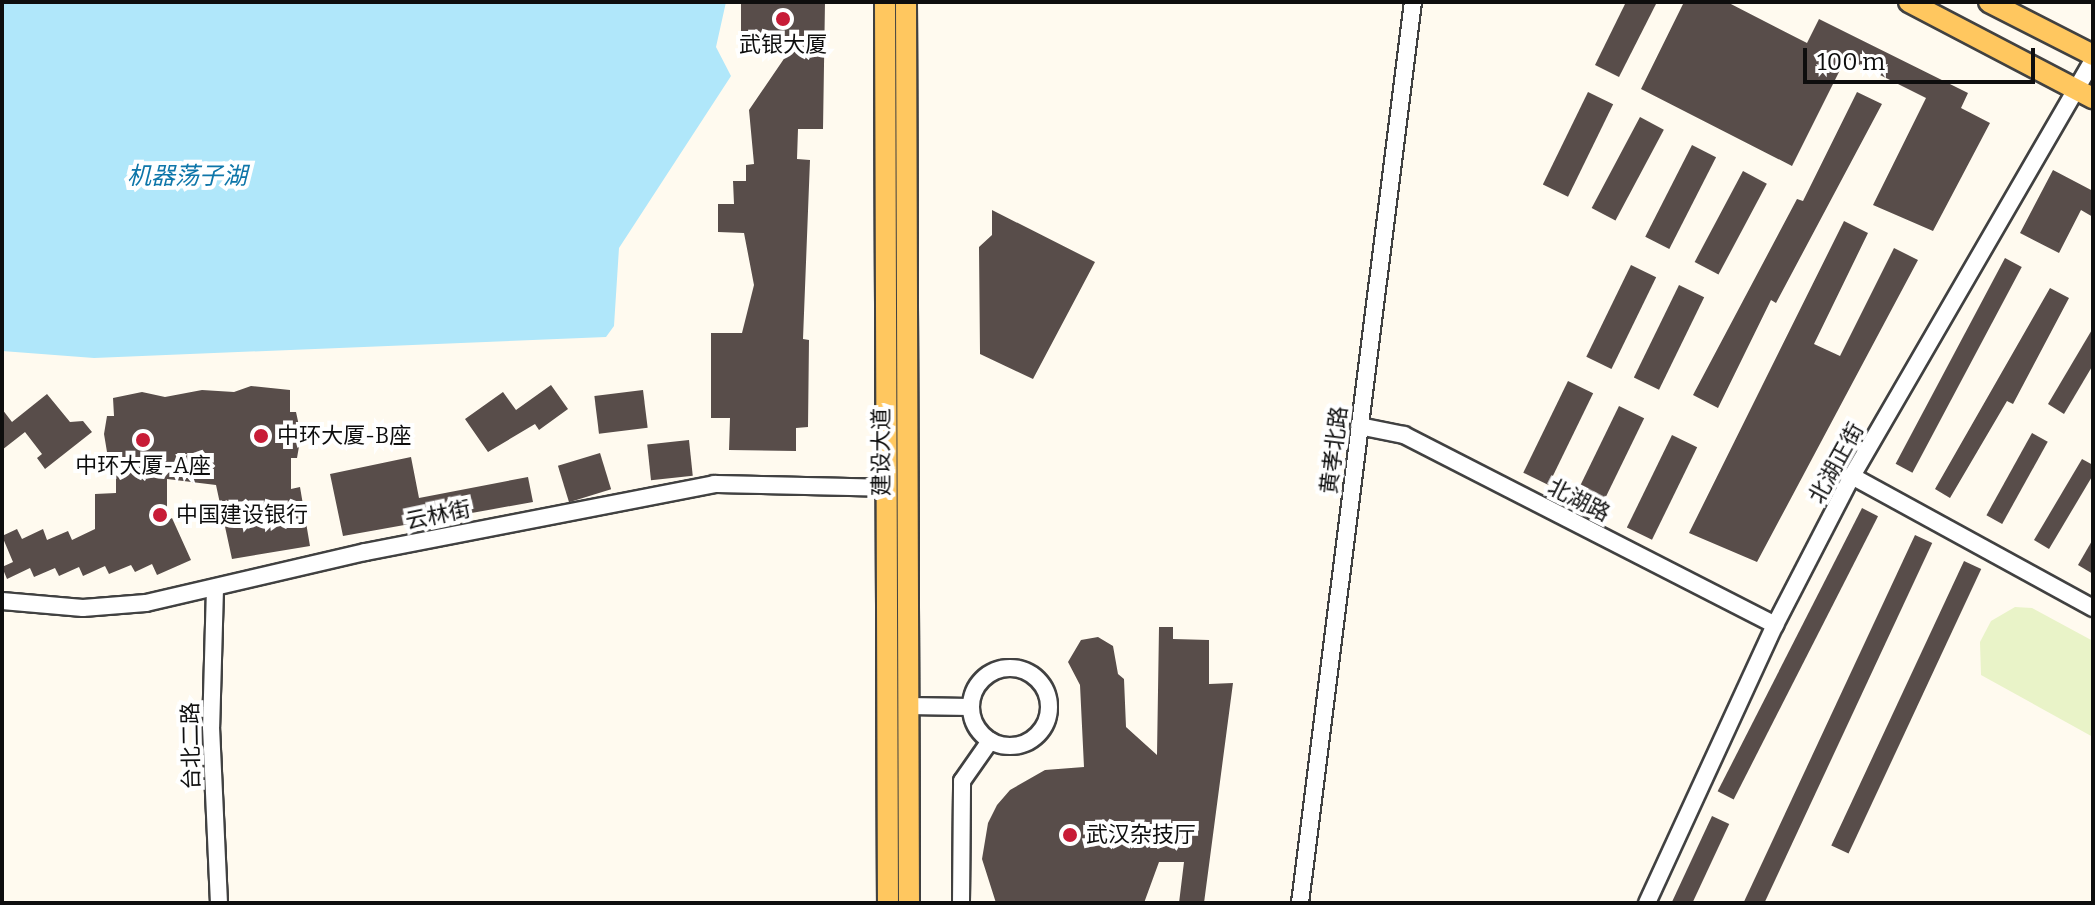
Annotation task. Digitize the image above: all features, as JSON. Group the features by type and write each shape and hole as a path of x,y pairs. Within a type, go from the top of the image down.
{"main road":[{"name":"建设大道","path":"885,2 888,903"},
{"name":"建设大道","path":"906,2 909,903"},
{"path":"1909,2 2084,93"},
{"path":"1989,2 2093,58"}],"street":[{"name":"黄孝北路","path":"1300,903 1413,2"},
{"name":"北湖正街","path":"1647,903 1775,625 1852,476 2084,93 2093,58"},
{"name":"北湖路","path":"1359,426 1404,435 1775,625"},
{"path":"1852,476 2093,608"},
{"name":"云林街","path":"2,601 83,608 146,603 714,484 886,488"},
{"name":"台北二路","path":"215,588 211,727 219,903"},
{"path":"1000,668 1025,670 1044,686 1050,710 1040,734 1016,746 990,741 979,732 970,707 979,682 1000,668"},
{"path":"908,706 970,707"},
{"path":"961,903 962,781 990,741"}],"green space":[{"path":"2015,607 2032,608 2093,641 2093,737 1981,675 1980,642 1991,621"}],"water":[{"name":"机器荡子湖","path":"2,2 726,2 716,47 731,76 619,248 614,326 606,337 94,358 2,351"}],"building":[{"path":"741,2 825,2 823,129 798,129 797,159 810,160 803,339 809,340 808,427 796,428 796,451 729,450 730,418 711,418 711,333 742,333 754,285 744,233 718,232 718,204 734,204 733,181 746,181 746,165 754,164 749,110 792,47 754,46 741,35"},
{"path":"1626,2 1657,2 1619,77 1595,65"},
{"path":"1684,2 1727,2 1807,43 1819,19 1968,93 1961,108 1990,123 1933,231 1873,205 1926,98 1846,58 1792,166 1641,89"},
{"path":"1588,92 1613,104 1568,197 1543,185"},
{"path":"1857,92 1882,104 1776,303 1771,300 1718,408 1693,395 1797,199 1803,201"},
{"path":"1640,117 1664,130 1615,221 1592,208"},
{"path":"1692,145 1716,157 1669,249 1645,237"},
{"path":"2053,170 2093,191 2093,217 2081,210 2059,253 2020,233"},
{"path":"1743,171 1767,184 1718,275 1695,262"},
{"path":"992,210 1095,262 1033,379 980,354 979,247 992,235"},
{"path":"1844,221 1868,233 1814,344 1840,356 1894,248 1918,260 1757,562 1689,533"},
{"path":"2005,258 2022,267 1912,473 1896,464"},
{"path":"1631,265 1656,277 1611,369 1586,357"},
{"path":"1679,285 1704,297 1659,390 1634,378"},
{"path":"2050,288 2069,298 2013,404 2007,401 1950,498 1935,489"},
{"path":"2093,328 2093,365 2064,414 2048,404"},
{"path":"1568,381 1593,393 1548,485 1523,473"},
{"path":"551,385 568,409 539,430 535,424 488,452 465,419 503,392 516,410"},
{"path":"251,386 290,390 290,412 296,412 301,435 297,458 291,458 291,489 300,487 310,546 232,559 216,485 167,479 167,521 172,518 191,560 157,575 152,564 135,572 131,565 109,574 105,566 83,576 79,567 59,576 55,568 34,577 30,568 7,579 2,567 13,562 2,536 17,529 22,539 43,529 47,540 68,531 72,540 95,529 95,494 116,493 116,464 109,464 104,434 107,416 114,416 113,398 142,392 165,397 202,390 234,392"},
{"path":"643,390 648,428 599,434 594,396"},
{"path":"47,394 70,422 83,421 92,432 45,469 37,458 42,454 25,432 2,450 2,409 12,422"},
{"path":"1619,406 1644,418 1599,510 1574,498"},
{"path":"2032,433 2048,442 2002,524 1986,515"},
{"path":"1672,435 1697,447 1652,540 1627,528"},
{"path":"689,440 693,476 651,480 647,444"},
{"path":"600,453 611,489 569,502 558,466"},
{"path":"411,457 419,498 528,477 533,502 343,536 330,474"},
{"path":"2082,459 2093,465 2093,475 2049,549 2034,540"},
{"path":"1862,508 1878,516 1734,800 1718,791"},
{"path":"1915,535 1932,543 1764,903 1743,903"},
{"path":"2093,539 2093,574 2078,565"},
{"path":"1964,561 1981,569 1849,854 1831,846"},
{"path":"1159,627 1173,627 1173,639 1209,640 1209,684 1233,683 1204,903 1179,903 1184,862 1159,862 1144,903 996,903 982,859 988,823 997,805 1010,790 1045,770 1084,767 1080,685 1068,662 1081,640 1098,637 1113,646 1118,674 1124,679 1126,727 1157,755"},
{"path":"1712,816 1729,824 1692,903 1671,903"}],"place":[{"name":"武银大厦","path":"783,19"},
{"name":"中环大厦-B座","path":"261,436"},
{"name":"中环大厦-A座","path":"143,440"},
{"name":"中国建设银行","path":"160,515"},
{"name":"武汉杂技厅","path":"1070,835"}]}
